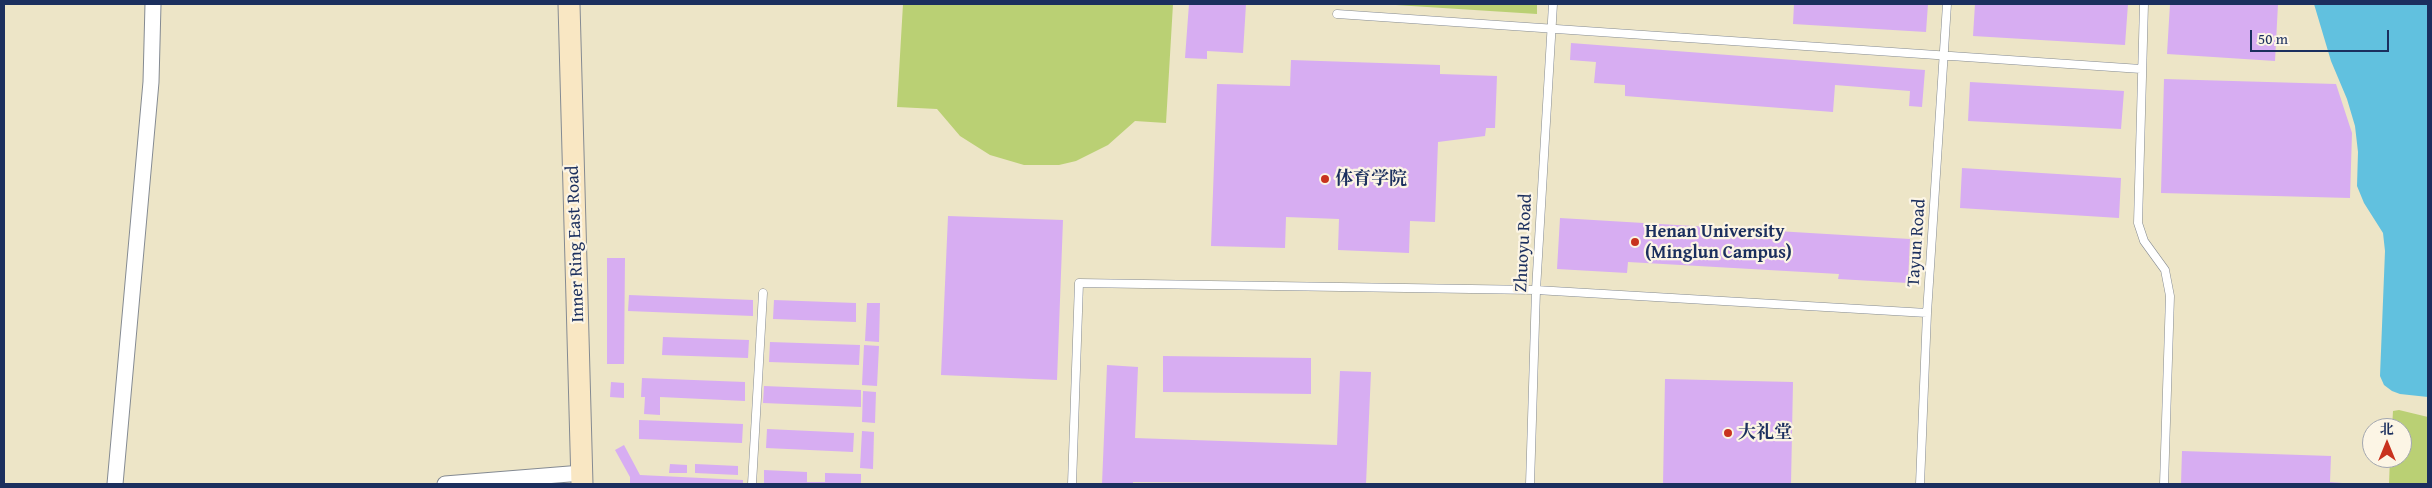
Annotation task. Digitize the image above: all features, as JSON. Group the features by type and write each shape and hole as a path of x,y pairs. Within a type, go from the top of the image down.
{"street":[{"path":"115,484 150,82 153,4"},
{"name":"Inner Ring East Road","path":"569,4 582,479"},
{"path":"445,484 582,479"}],"lane":[{"name":"Zhuoyu Road","path":"1530,484 1536,290 1553,4"},
{"name":"Tayun Road","path":"1920,484 1927,313 1947,4"},
{"path":"2144,4 2138,223 2144,241 2165,270 2170,296 2164,484"},
{"path":"1337,14 2141,69"},
{"path":"1072,484 1079,283 1536,290 1927,313"},
{"path":"752,484 763,293"}],"green space":[{"path":"903,4 1173,4 1166,123 1135,121 1108,145 1076,161 1059,165 1024,165 990,155 960,136 937,109 897,107"},
{"path":"1380,4 1537,4 1537,14"},
{"path":"2399,410 2428,417 2428,484 2389,484 2390,468 2412,468 2412,418 2393,418 2393,411"}],"water":[{"path":"2314,4 2428,4 2428,397 2400,394 2392,391 2384,385 2380,376 2385,251 2383,233 2364,203 2357,186 2358,152 2355,126 2347,99 2331,61"}],"building":[{"path":"1189,4 1246,4 1243,53 1207,51 1207,59 1185,58"},
{"path":"1794,4 1928,4 1926,32 1793,24"},
{"path":"1975,4 2128,4 2125,45 1973,36"},
{"path":"2170,4 2278,4 2275,61 2167,54"},
{"path":"1571,43 1925,70 1922,107 1909,106 1910,91 1835,85 1833,112 1625,96 1625,85 1594,83 1596,62 1570,60"},
{"name":"体育学院","path":"1291,60 1440,65 1440,74 1497,76 1495,128 1486,128 1485,136 1438,142 1435,222 1410,221 1409,253 1338,250 1339,219 1286,217 1285,248 1211,246 1217,84 1290,86"},
{"path":"2164,79 2336,84 2352,133 2350,198 2161,193"},
{"path":"1970,82 2124,91 2121,129 1968,121"},
{"path":"1962,168 2121,178 2119,218 1960,208"},
{"path":"948,216 1063,220 1057,380 941,375"},
{"path":"1560,218 1910,239 1908,283 1838,279 1839,274 1628,262 1627,273 1557,269"},
{"path":"607,258 625,258 624,364 607,364"},
{"path":"629,295 753,300 753,316 628,311"},
{"path":"774,300 856,303 856,322 773,319"},
{"path":"867,303 880,303 879,342 865,341"},
{"path":"663,337 749,340 748,358 662,355"},
{"path":"770,342 860,345 859,365 769,362"},
{"path":"864,345 879,346 877,386 862,385"},
{"path":"1163,356 1311,358 1311,394 1163,392"},
{"path":"1107,365 1138,367 1135,438 1337,445 1340,371 1371,372 1366,484 1133,482 1133,484 1102,484"},
{"path":"642,378 745,382 745,401 660,397 660,415 644,414 645,397 641,397"},
{"name":"大礼堂","path":"1665,379 1793,382 1791,484 1663,484"},
{"path":"611,382 624,383 624,398 610,397"},
{"path":"764,386 861,390 861,407 763,403"},
{"path":"863,391 876,392 875,423 862,422"},
{"path":"639,420 743,424 742,443 639,439"},
{"path":"767,429 854,433 853,452 766,448"},
{"path":"862,431 874,432 873,469 860,468"},
{"path":"624,445 640,475 743,480 743,484 630,484 630,477 615,450"},
{"path":"2182,451 2331,456 2330,482 2355,484 2181,484"},
{"path":"670,464 687,465 687,473 669,473"},
{"path":"695,464 738,466 738,475 695,473"},
{"path":"764,470 807,472 807,482 825,482 825,473 861,474 861,484 764,484"}],"place":[{"name":"体育学院","path":"1325,179"},
{"name":"Henan University (Minglun Campus)","path":"1635,242"},
{"name":"大礼堂","path":"1728,433"}]}
